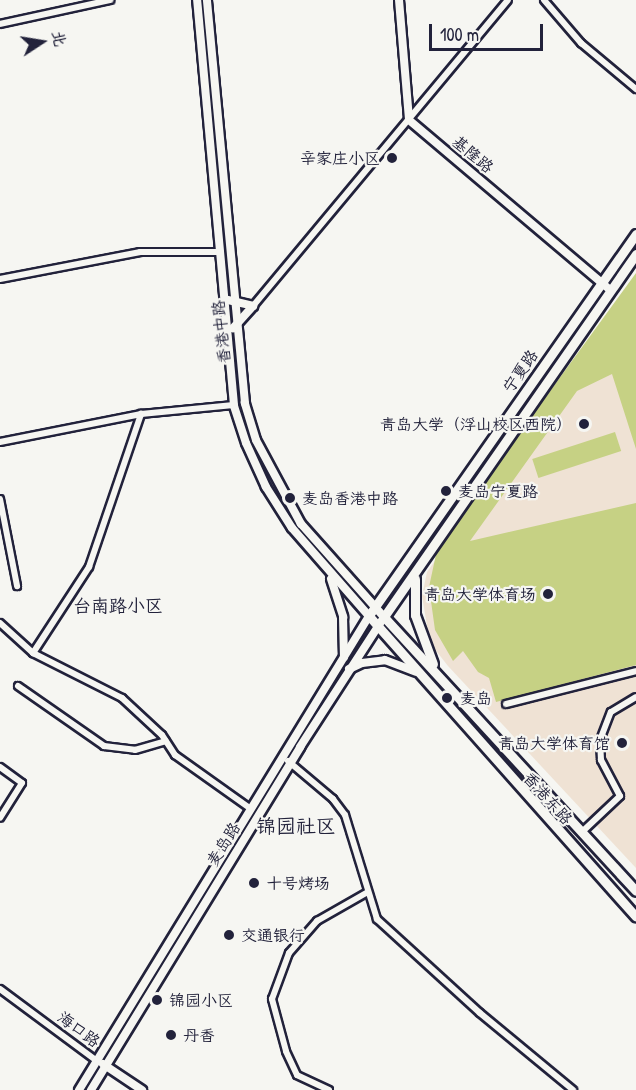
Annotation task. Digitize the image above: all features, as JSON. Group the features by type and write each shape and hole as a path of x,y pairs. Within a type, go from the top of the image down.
{"main road":[{"name":"香港中路","path":"197,0 222,299 234,405 246,443 266,487 292,528 369,616"},
{"name":"香港中路","path":"207,0 233,301 245,403 256,440 276,483 301,524 384,617"},
{"path":"399,0 409,120"},
{"name":"基隆路","path":"409,120 610,290"},
{"name":"宁夏路","path":"369,616 636,234"},
{"name":"宁夏路","path":"384,617 415,576 636,254"},
{"path":"222,299 253,306 236,327 226,334"},
{"path":"327,570 343,617 344,659"},
{"path":"415,576 416,615 438,674"},
{"name":"香港东路","path":"369,616 416,672 636,917"},
{"name":"麦岛路","path":"91,1090 287,760 369,616"},
{"name":"香港东路","path":"384,617 636,891"},
{"name":"麦岛路","path":"79,1090 250,809 287,760 384,617"},
{"path":"349,669 362,663 385,660 416,672"},
{"name":"海口路","path":"97,1060 142,1090"}],"street":[{"path":"0,24 110,0"},
{"path":"253,306 508,0"},
{"path":"544,0 581,43 636,88"},
{"path":"0,279 131,253 218,252"},
{"path":"0,442 141,414 234,405"},
{"path":"33,653 89,567 141,414"},
{"path":"0,499 17,586"},
{"path":"0,623 33,653 122,698 166,741 175,755 250,809"},
{"path":"506,704 636,671"},
{"path":"18,686 104,746 135,750 166,741"},
{"path":"583,831 620,796 601,760 600,740 611,712 636,696"},
{"path":"287,760 333,799 345,814 366,893 377,919 397,941 573,1090"},
{"path":"0,767 22,783 0,818"},
{"path":"329,1090 297,1075 272,999 289,953 317,921 366,893"},
{"name":"海口路","path":"0,989 97,1060"}],"shaded area":[{"name":"青岛大学（浮山校区西院）","path":"636,275 636,868 448,666 430,643 422,596 427,572"}],"green space":[{"name":"青岛大学体育场","path":"636,273 636,449 612,374 577,391 470,541 636,503 636,665 496,702 489,678 478,672 463,651 453,661 435,630 429,587 438,545"},
{"path":"615,432 621,451 538,478 532,459"}],"place":[{"name":"辛家庄小区","path":"392,158"},
{"name":"青岛大学（浮山校区西院）","path":"584,424"},
{"name":"麦岛宁夏路","path":"446,491"},
{"name":"麦岛香港中路","path":"290,498"},
{"name":"青岛大学体育场","path":"548,594"},
{"name":"麦岛","path":"447,698"},
{"name":"青岛大学体育馆","path":"622,743"},
{"name":"十号烤场","path":"254,883"},
{"name":"交通银行","path":"229,935"},
{"name":"锦园小区","path":"157,1000"},
{"name":"丹香","path":"171,1035"}],"district":[{"name":"台南路小区","path":"118,606"},
{"name":"锦园社区","path":"296,825"}]}
